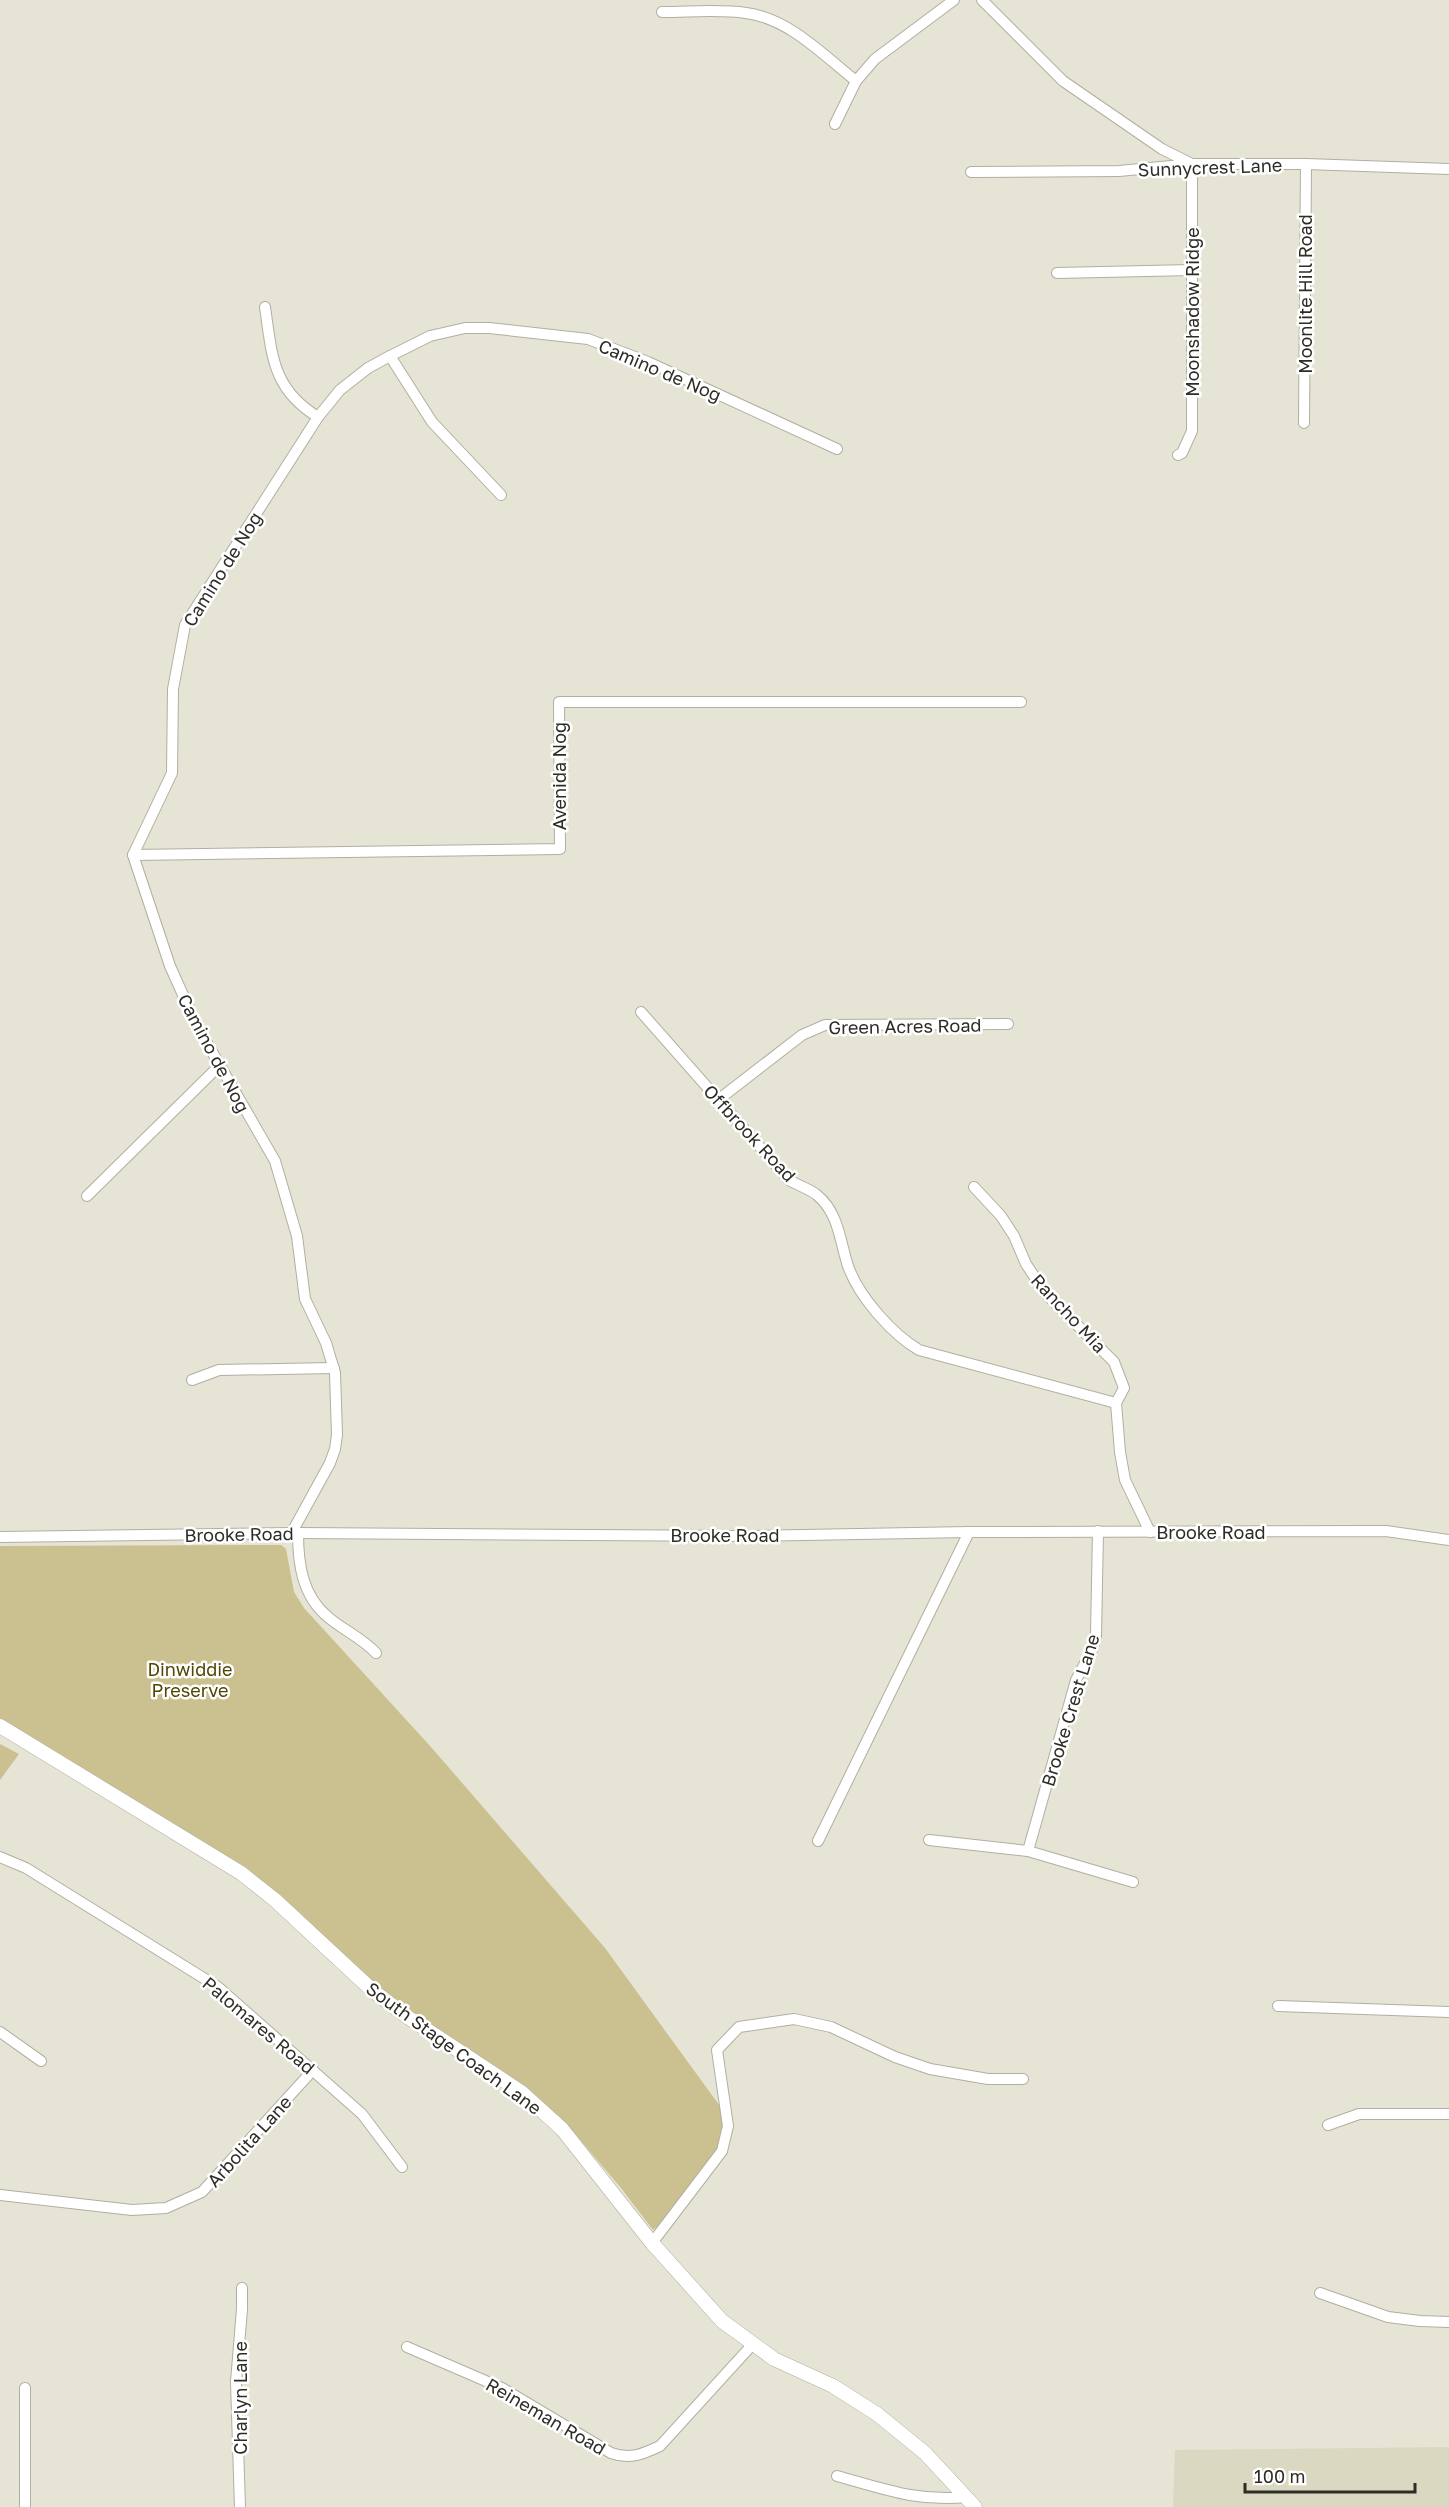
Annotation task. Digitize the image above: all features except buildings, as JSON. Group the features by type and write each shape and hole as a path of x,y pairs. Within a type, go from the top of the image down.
{"main road":[{"name":"South Stage Coach Lane","path":"0,1726 241,1873 275,1900 381,1997 521,2092 562,2129 652,2242 722,2321 774,2360 832,2386 877,2414 925,2453 971,2502"}],"street":[{"path":"835,124 856,81 875,59 954,0"},
{"path":"982,0 1063,81 1162,149 1192,164"},
{"path":"662,12 746,12 766,17 789,28 856,81"},
{"name":"Sunnycrest Lane","path":"971,172 1119,171 1192,164 1306,164 1449,169"},
{"name":"Moonshadow Ridge","path":"1178,455 1182,453 1192,431 1192,164"},
{"name":"Moonlite Hill Road","path":"1304,423 1306,164"},
{"path":"1057,273 1192,270"},
{"path":"265,306 272,361 278,376 288,392 306,410 318,417"},
{"name":"Camino de Nog","path":"295,1533 335,1449 337,1435 334,1368 326,1343 305,1299 292,1212 274,1161 196,1024 170,966 133,855 172,773 173,689 185,625 318,417 340,390 368,368 430,336 465,328 489,328 588,339 648,362 837,449"},
{"path":"390,356 432,422 501,495"},
{"name":"Avenida Nog","path":"133,855 560,849 559,702 1021,702"},
{"name":"Offbrook Road","path":"640,1012 789,1180 816,1194 828,1208 838,1227 849,1268 871,1304 902,1340 919,1350 1116,1403"},
{"name":"Green Acres Road","path":"718,1100 802,1035 825,1025 1008,1024"},
{"path":"87,1196 219,1066"},
{"name":"Rancho Mia","path":"974,1187 1001,1215 1014,1236 1026,1264 1046,1294 1114,1362 1124,1388 1116,1403 1125,1480 1150,1532"},
{"path":"192,1380 219,1370 334,1368"},
{"name":"Brooke Crest Lane","path":"1028,1851 1076,1680 1092,1650 1096,1635 1098,1531"},
{"name":"Brooke Road","path":"0,1537 295,1533 746,1536 969,1532 1386,1531 1449,1540"},
{"path":"818,1841 969,1532"},
{"path":"295,1533 300,1566 312,1598 327,1617 376,1653"},
{"path":"929,1840 1028,1851 1133,1882"},
{"name":"Palomares Road","path":"0,1857 26,1868 218,1987 362,2114 402,2167"},
{"path":"1278,2006 1449,2012"},
{"path":"652,2242 722,2151 728,2126 717,2050 739,2027 779,2019 807,2020 930,2069 988,2079 1023,2079"},
{"path":"0,2032 41,2061"},
{"name":"Arbolita Lane","path":"0,2195 132,2210 166,2208 202,2192 313,2070"},
{"path":"1328,2125 1359,2114 1449,2114"},
{"name":"Charlyn Lane","path":"240,2507 237,2382 242,2288"},
{"path":"1320,2293 1388,2317 1449,2322"},
{"name":"Reineman Road","path":"407,2348 502,2388 621,2457 639,2456 660,2446 752,2345"},
{"path":"26,2388 26,2507"},
{"path":"837,2476 917,2498 971,2502"}],"shaded area":[{"path":"1449,2447 1449,2507 1173,2507 1175,2450"}],"green space":[{"name":"Dinwiddie Preserve","path":"281,1545 286,1549 294,1592 304,1608 431,1747 605,1948 722,2109 721,2145 716,2165 697,2190 653,2230 570,2128 525,2087 463,2050 376,1984 234,1865 0,1721 0,1546"},
{"path":"0,1744 19,1754 0,1780"}]}
